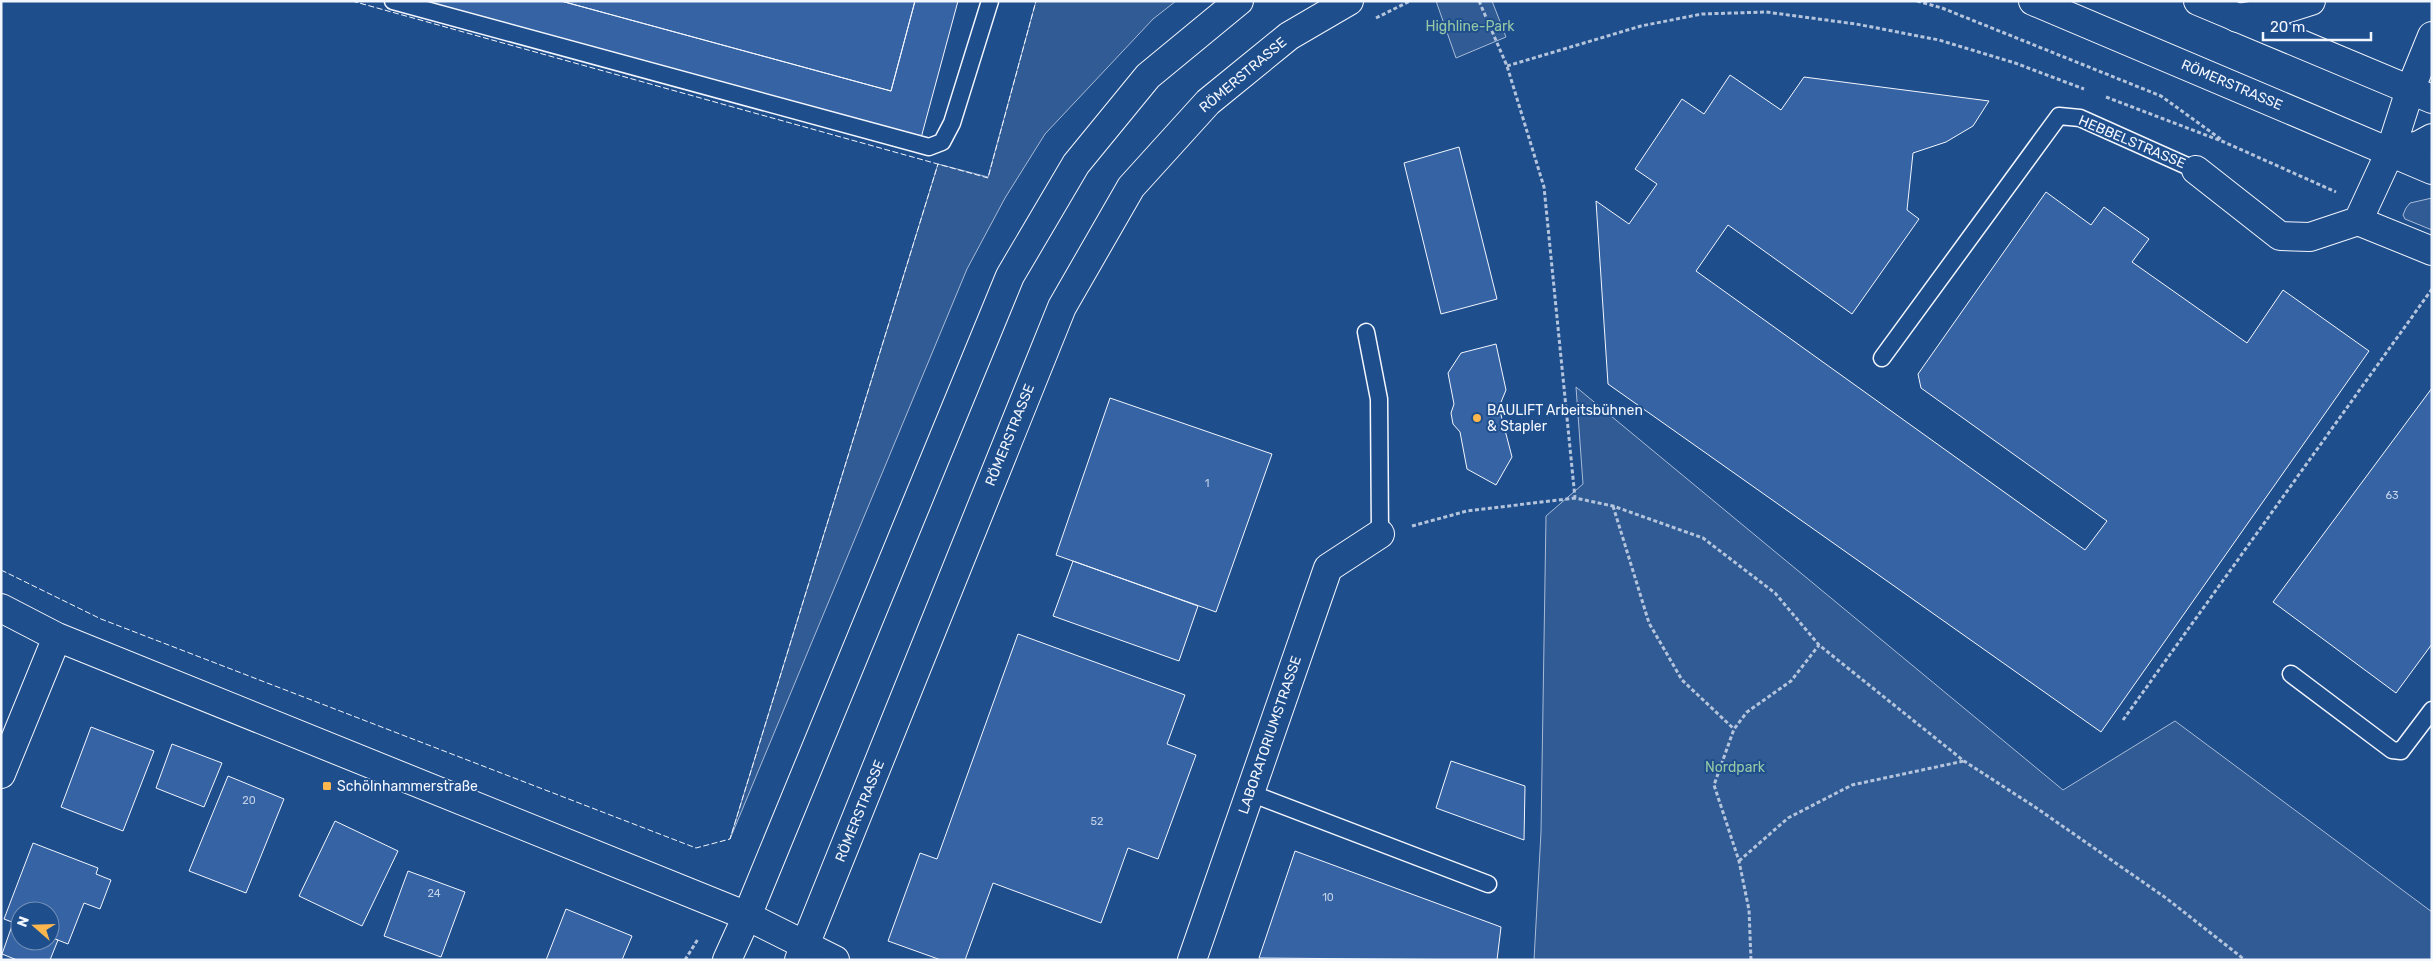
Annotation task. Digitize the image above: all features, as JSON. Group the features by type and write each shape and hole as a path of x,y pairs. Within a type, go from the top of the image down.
{"main road":[{"path":"727,960 747,916 1010,276 1076,164 1148,76 1239,1"},
{"name":"RÖMERSTRASSE","path":"803,953 1062,307 1081,273 1131,187 1208,102 1289,36 1349,1"},
{"name":"RÖMERSTRASSE","path":"2033,1 2432,170"},
{"path":"2198,1 2421,94"},
{"path":"2237,18 2276,12 2311,1"},
{"path":"2432,36 2421,94 2390,152 2362,214 2432,252"},
{"path":"2390,152 2419,145 2432,138"},
{"name":"HEBBELSTRASSE","path":"2196,170 2280,236 2310,237 2362,214"},
{"name":"LABORATORIUMSTRASSE","path":"1192,960 1328,568 1380,534"},
{"path":"1,608 57,636 747,916 803,953 835,960"},
{"path":"1,774 57,636"}],"lane":[{"path":"393,1 929,147 942,142 952,122 990,1"},
{"name":"HEBBELSTRASSE","path":"1882,358 2059,116 2080,118 2196,170"},
{"path":"1366,332 1378,399 1380,534"},
{"path":"2291,674 2392,750 2401,751 2432,710"},
{"path":"1250,793 1488,884"}],"path":[{"path":"1368,23 1410,1"},
{"path":"1479,1 1507,66 1544,188 1575,498"},
{"path":"1917,1 1942,8 2161,96 2224,142"},
{"path":"1507,66 1641,26 1702,14 1766,12 1856,24 1940,40 2015,63 2088,90"},
{"path":"2097,94 2224,142 2362,214"},
{"path":"2123,720 2432,289"},
{"path":"1380,534 1466,511 1575,498 1613,506 1703,538 1775,593 1819,645 1964,761 2035,807 2166,898 2244,960"},
{"path":"1613,506 1649,623 1682,680 1734,729"},
{"path":"1751,960 1749,910 1739,861 1714,785 1734,729 1748,712 1790,681 1819,645"},
{"path":"1739,861 1788,818 1852,785 1964,761"}],"shaded area":[{"path":"1036,1 1176,1 1153,19 1045,134 1005,198 967,269 730,839 938,164 988,177"},
{"name":"Highline-Park","path":"1436,1 1492,1 1506,37 1456,58"},
{"path":"2432,198 2432,230 2405,219 2403,215 2410,203"},
{"name":"Nordpark","path":"1576,387 2063,790 2175,721 2432,912 2432,960 1534,960 1541,832 1546,516 1583,484"}],"building":[{"path":"416,1 561,1 891,91 915,1 958,1 921,138"},
{"path":"561,1 915,1 891,91"},
{"path":"1730,75 1781,110 1804,77 1989,101 1973,126 1946,142 1913,153 1907,210 1919,219 1852,314 1728,225 1696,271 2085,550 2107,521 1921,388 1918,374 2046,192 2091,225 2104,207 2149,239 2132,262 2247,343 2283,290 2369,351 2101,732 1608,384 1596,201 1629,224 1657,184 1635,169 1682,99 1704,114"},
{"path":"1459,147 1497,299 1441,314 1404,163"},
{"name":"BAULIFT Arbeitsbühnen & Stapler","path":"1496,344 1506,390 1499,407 1512,457 1496,485 1467,469 1460,432 1453,424 1451,413 1454,404 1448,373 1461,353"},
{"path":"2432,388 2432,644 2396,693 2273,602"},
{"path":"1110,398 1272,454 1216,612 1056,555"},
{"path":"1073,561 1198,606 1179,661 1053,616"},
{"path":"1018,634 1185,695 1167,744 1196,755 1158,859 1128,848 1101,923 993,883 965,960 941,960 888,941 920,853 937,859"},
{"path":"91,727 154,751 123,831 61,807"},
{"path":"172,744 222,763 204,807 156,788"},
{"path":"1451,761 1525,786 1524,840 1436,808"},
{"path":"228,776 284,799 246,893 189,871"},
{"path":"335,821 398,851 362,926 299,896"},
{"path":"33,843 98,868 96,874 111,880 100,909 84,903 68,944 60,941 60,901 11,901"},
{"path":"1295,851 1501,927 1497,960 1259,958"},
{"path":"408,871 465,892 441,957 384,936"},
{"path":"10,903 10,921 4,919"},
{"path":"566,909 632,936 622,960 546,960"},
{"path":"10,931 10,951 54,951 50,960 17,960 2,954"}],"fence":[{"path":"352,1 988,178 1036,1"},
{"path":"1,570 101,619 696,848 730,839 938,164"}],"place":[{"name":"BAULIFT Arbeitsbühnen & Stapler","path":"1477,418"},
{"name":"Schölnhammerstraße","path":"327,786"}]}
